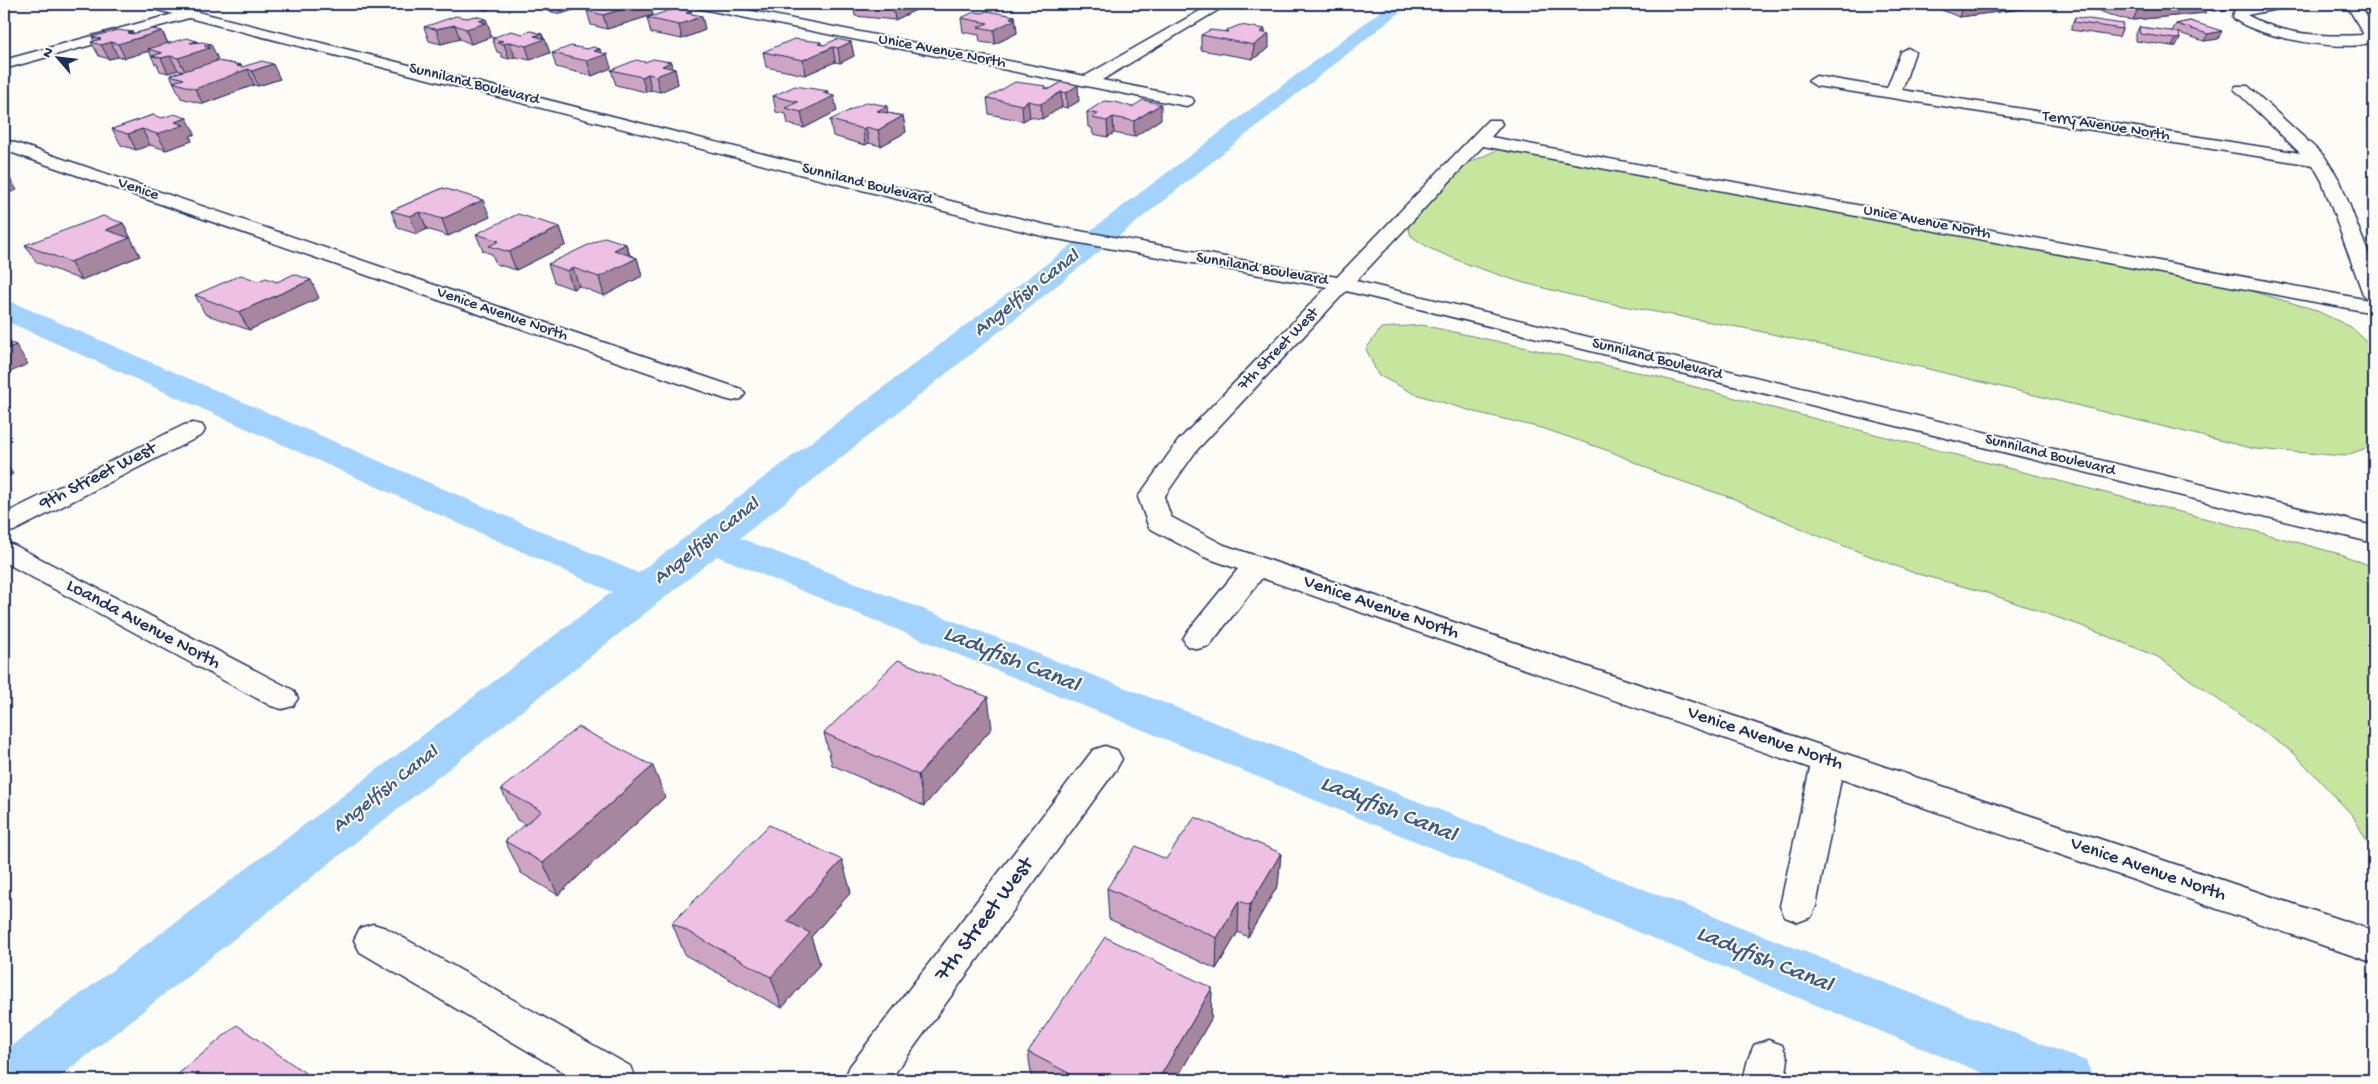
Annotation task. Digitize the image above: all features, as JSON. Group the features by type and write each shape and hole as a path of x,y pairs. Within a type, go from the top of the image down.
{"street":[{"name":"Sunniland Boulevard","path":"151,4 1046,231 1342,284 2374,535"},
{"name":"Unice Avenue North","path":"697,4 1186,101"},
{"path":"1088,81 1221,4"},
{"path":"2283,4 2240,11 2240,17 2252,25 2275,32 2311,38 2367,39 2370,33 2353,4"},
{"path":"4,65 216,6"},
{"path":"1893,93 1908,52"},
{"name":"Terry Avenue North","path":"1816,80 2319,161"},
{"path":"2242,89 2319,161 2331,182 2374,294"},
{"name":"7th Street West","path":"1159,522 1151,497 1187,446 1494,124"},
{"name":"Unice Avenue North","path":"1480,140 2374,307"},
{"name":"Venice","path":"4,144 272,236"},
{"name":"Venice Avenue North","path":"272,236 733,394"},
{"name":"9th Street West","path":"4,525 193,430"},
{"name":"Venice Avenue North","path":"1159,522 1214,551 1256,566 2374,946"},
{"name":"Loanda Avenue North","path":"4,551 282,698"},
{"path":"1198,639 1256,566"},
{"name":"7th Street West","path":"865,1080 1105,759"},
{"path":"1798,906 1828,761"},
{"path":"373,940 615,1080"}],"green space":[{"path":"1499,149 2227,284 2313,309 2351,327 2374,348 2374,445 2345,456 2255,449 1920,367 1754,330 1571,295 1517,281 1467,264 1429,248 1411,236 1407,223 1451,171"},
{"path":"1422,325 1655,376 1765,406 2247,529 2340,554 2374,567 2374,854 2353,816 2295,754 2158,657 2082,626 1984,592 1914,573 1821,537 1732,498 1660,474 1612,452 1545,429 1475,412 1415,394 1378,375 1366,349 1381,328"}],"building":[{"path":"593,4 639,4 603,15 587,11 600,5"},
{"path":"871,4 897,4 893,6"},
{"path":"676,8 691,11 686,13 702,16 679,25 647,18"},
{"path":"987,11 1015,16 1010,18 1016,19 994,30 978,27 988,23 961,18 974,12 982,13"},
{"path":"456,16 467,18 475,16 486,19 479,21 486,23 466,29 455,25 436,29 424,27"},
{"path":"2075,17 2123,24 2122,29 2074,22"},
{"path":"2190,21 2222,31 2208,34 2176,24"},
{"path":"1240,25 1265,29 1260,32 1269,34 1254,45 1201,35 1210,30 1228,32 1225,31"},
{"path":"2139,27 2179,32 2180,38 2140,34"},
{"path":"152,29 162,31 118,44 111,42 101,45 91,42 101,39 92,37 117,30 133,32 128,33 132,34"},
{"path":"511,31 523,34 531,31 542,34 534,36 545,39 526,46 510,42 504,44 497,43 503,41 492,38"},
{"path":"187,38 197,41 190,43 202,42 211,44 204,46 210,48 178,58 152,56 162,53 148,49"},
{"path":"794,39 821,42 818,44 824,45 837,39 851,42 838,48 833,47 803,60 763,52"},
{"path":"571,46 587,49 593,47 600,49 594,51 607,54 587,61 552,53"},
{"path":"653,59 671,62 662,66 675,69 656,76 648,74 642,77 611,70 636,60 645,62"},
{"path":"217,61 241,65 237,66 242,67 262,61 273,64 252,71 248,69 195,89 173,82 184,79 170,75"},
{"path":"1015,82 1046,86 1044,88 1050,89 1062,82 1078,85 1066,93 1061,92 1041,104 1028,101 1022,105 987,98"},
{"path":"795,86 828,91 823,93 834,96 801,112 785,108 798,102 773,96"},
{"path":"1143,100 1161,104 1134,121 1113,117 1107,121 1092,118 1098,114 1087,112 1104,101 1116,102 1132,107"},
{"path":"867,102 887,106 877,111 903,116 878,130 866,127 863,129 830,120"},
{"path":"174,114 187,118 175,122 184,125 157,134 142,129 128,134 112,129 153,115 162,118"},
{"path":"443,188 483,200 442,219 420,212 410,216 391,211"},
{"path":"518,214 560,227 509,252 489,246 499,241 476,234"},
{"path":"103,216 123,223 106,230 130,238 70,262 25,245"},
{"path":"605,237 626,244 614,250 637,258 599,277 573,268 567,271 548,264"},
{"path":"294,274 311,280 239,312 195,295 241,275 258,281 266,278 277,282"},
{"path":"4,340 16,345 4,350"},
{"path":"898,660 988,697 918,775 824,733"},
{"path":"578,727 653,766 543,863 505,841 542,811 501,789"},
{"path":"1195,817 1281,853 1250,905 1239,901 1217,938 1107,888 1136,846 1166,859"},
{"path":"769,825 842,860 787,921 810,933 771,977 672,923"},
{"path":"1105,937 1212,988 1158,1080 1082,1080 1028,1052"},
{"path":"237,1025 315,1080 171,1080"}],"waterway":[{"name":"Angelfish Canal","path":"710,539 1401,4"},
{"path":"4,309 643,590"},
{"name":"Angelfish Canal","path":"12,1080 710,539"},
{"name":"Ladyfish Canal","path":"710,539 2066,1080"}]}
